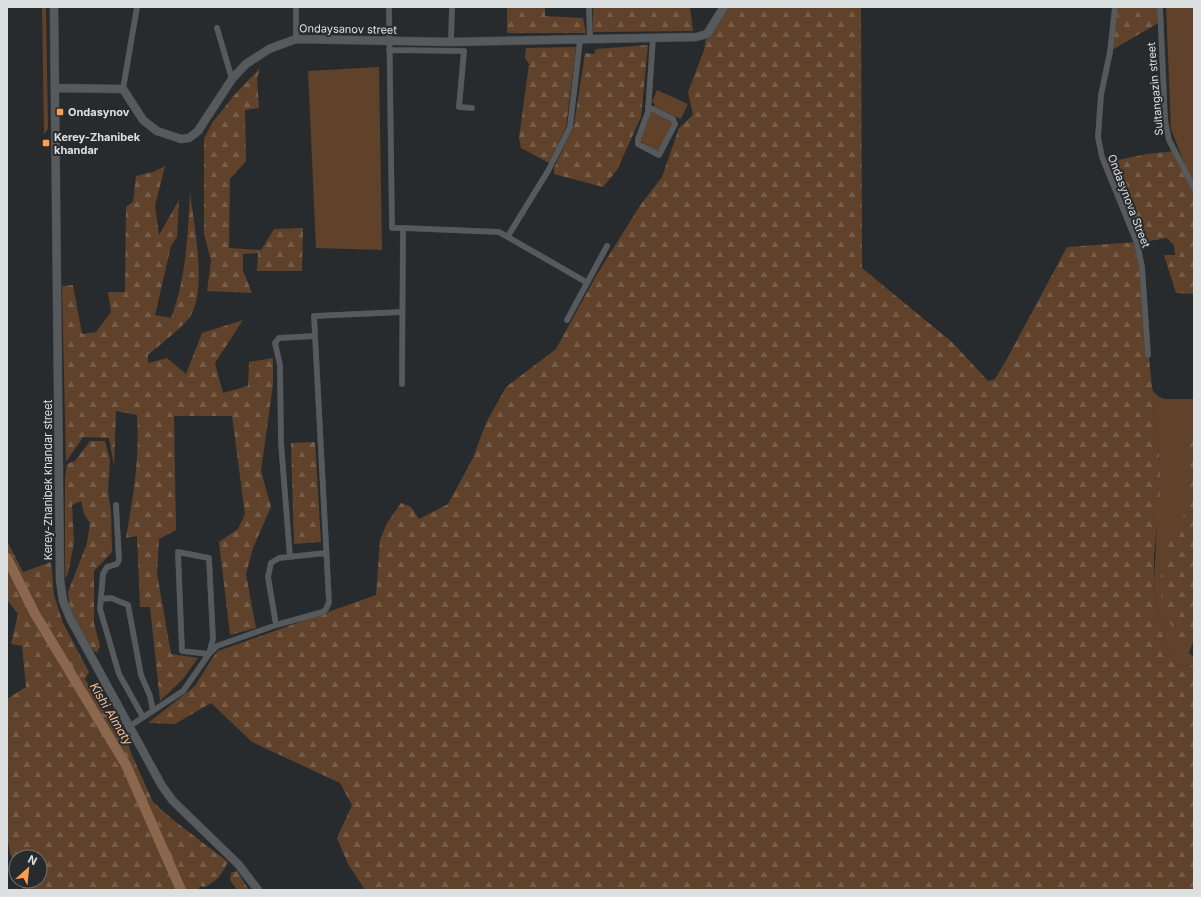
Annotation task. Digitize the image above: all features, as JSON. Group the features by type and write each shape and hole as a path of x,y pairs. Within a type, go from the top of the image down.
{"main road":[{"name":"Kerey-Zhanibek khandar street","path":"54,7 60,580 63,601 70,618 162,786 173,801 238,864 258,890"},
{"name":"Ondaysanov street","path":"123,89 143,120 157,131 181,139 189,138 198,131 232,79 246,64 269,49 296,39 451,42 696,37 707,34 724,7"},
{"path":"55,88 123,89"}],"street":[{"path":"123,89 137,7"},
{"path":"296,7 296,39"},
{"path":"389,7 392,228 499,232 586,282"},
{"path":"451,42 452,7"},
{"path":"589,7 590,40"},
{"name":"Ondasynova Street","path":"1115,7 1110,52 1101,95 1098,138 1102,157 1137,243 1142,267 1148,355"},
{"name":"Sultangazin street","path":"1160,7 1165,120 1169,140 1194,188"},
{"path":"217,28 232,79"},
{"path":"648,107 673,119 675,124 659,155 638,144 638,139 648,107 653,38"},
{"path":"508,236 548,172 570,127 580,40"},
{"path":"389,50 464,51 459,107 472,108"},
{"path":"402,384 403,228"},
{"path":"567,320 586,282 607,246"},
{"path":"130,726 183,691 209,654 217,646 276,625 312,616 326,609 329,602 314,316 402,312"},
{"path":"290,557 281,443 280,365 275,343 279,338 315,336"},
{"path":"116,506 119,560 117,564 107,567 103,574 100,609 119,674 143,718"},
{"path":"178,552 209,558 213,639 209,654 182,651 178,552"},
{"path":"276,625 268,577 271,563 279,558 326,554"},
{"path":"102,599 111,598 128,606 141,676 150,696 153,711"}],"green space":[{"path":"42,7 46,7 48,129 44,134"},
{"path":"507,7 545,7 545,16 583,18 586,33 507,33"},
{"path":"593,7 690,7 693,31 593,32"},
{"path":"724,7 861,7 862,268 953,343 988,381 995,379 1008,357 1067,247 1137,242 1104,163 1147,154 1175,151 1194,188 1194,294 1176,293 1164,255 1175,255 1174,245 1167,238 1137,243 1160,463 1160,493 1154,555 1154,583 1158,619 1167,630 1163,637 1178,667 1194,665 1194,890 365,890 348,864 337,838 352,805 340,783 252,742 211,703 175,724 148,723 195,686 218,651 376,595 380,540 387,523 401,503 411,507 419,519 448,504 473,458 486,423 506,387 556,349 596,276 641,204 662,177 679,128 693,115 688,92 704,50 707,34"},
{"path":"1115,7 1160,7 1160,22 1107,53"},
{"path":"1166,7 1194,7 1194,188 1171,129"},
{"path":"648,45 641,117 617,170 603,187 554,174 554,168 574,125 585,53 594,54 596,49"},
{"path":"576,47 566,127 549,163 521,148 519,138 529,64 525,58 526,48"},
{"path":"379,67 382,250 316,248 308,71"},
{"path":"260,68 257,78 259,108 245,110 246,161 230,179 229,248 261,250 274,229 303,228 302,271 257,271 258,253 243,254 243,271 252,293 207,291 211,261 204,234 204,139 212,123 236,93"},
{"path":"657,90 688,104 681,119 654,107 655,104 652,102"},
{"path":"651,112 671,120 672,126 658,152 640,141"},
{"path":"165,166 155,206 159,235 179,200 177,237 171,246 155,315 171,318 176,303 183,272 190,193 198,258 198,292 195,306 189,318 175,333 148,355 148,363 167,358 186,374 202,333 243,320 215,363 223,393 248,386 249,362 273,358 273,384 261,471 271,507 253,548 246,574 256,628 230,635 219,542 238,529 245,514 232,416 174,416 176,530 159,539 157,573 171,654 198,658 183,679 160,701 150,607 140,607 137,536 126,538 137,462 137,415 116,411 114,466 109,438 83,437 66,462 62,286 73,285 82,334 96,332 111,312 108,292 125,292 126,207 133,202 136,176 153,172"},
{"path":"1152,390 1159,397 1165,399 1194,399 1194,639 1189,653 1194,657 1194,665 1178,667 1163,637 1167,630 1158,619 1154,583 1160,463"},
{"path":"1193,435 1194,632 1187,650 1183,651 1167,616 1161,594 1161,575 1171,534 1183,518 1193,473 1183,448"},
{"path":"90,441 105,441 110,460 108,491 111,511 112,552 94,571 94,623 100,646 97,653 93,650 76,623 69,604 68,592 87,543 90,523 84,514 81,501 72,505 74,542 68,574 65,578 65,478 67,464 75,461"},
{"path":"315,442 321,542 294,544 291,443"},
{"path":"7,541 23,572 51,562 54,595 63,623 89,672 85,679 106,714 124,732 132,755 153,802 172,819 228,862 219,877 212,883 204,887 200,886 198,890 23,890 48,889 48,849 9,849 7,836 7,699 26,687 22,646 11,644 18,614 7,600"},
{"path":"237,871 249,890 237,890 230,880 231,873"}],"waterway":[{"name":"Kіshі Almaty","path":"7,558 35,614 126,765 181,890"}],"place":[{"name":"Ondasynov","path":"60,112"},
{"name":"Kerey-Zhanibek khandar","path":"46,143"}]}
